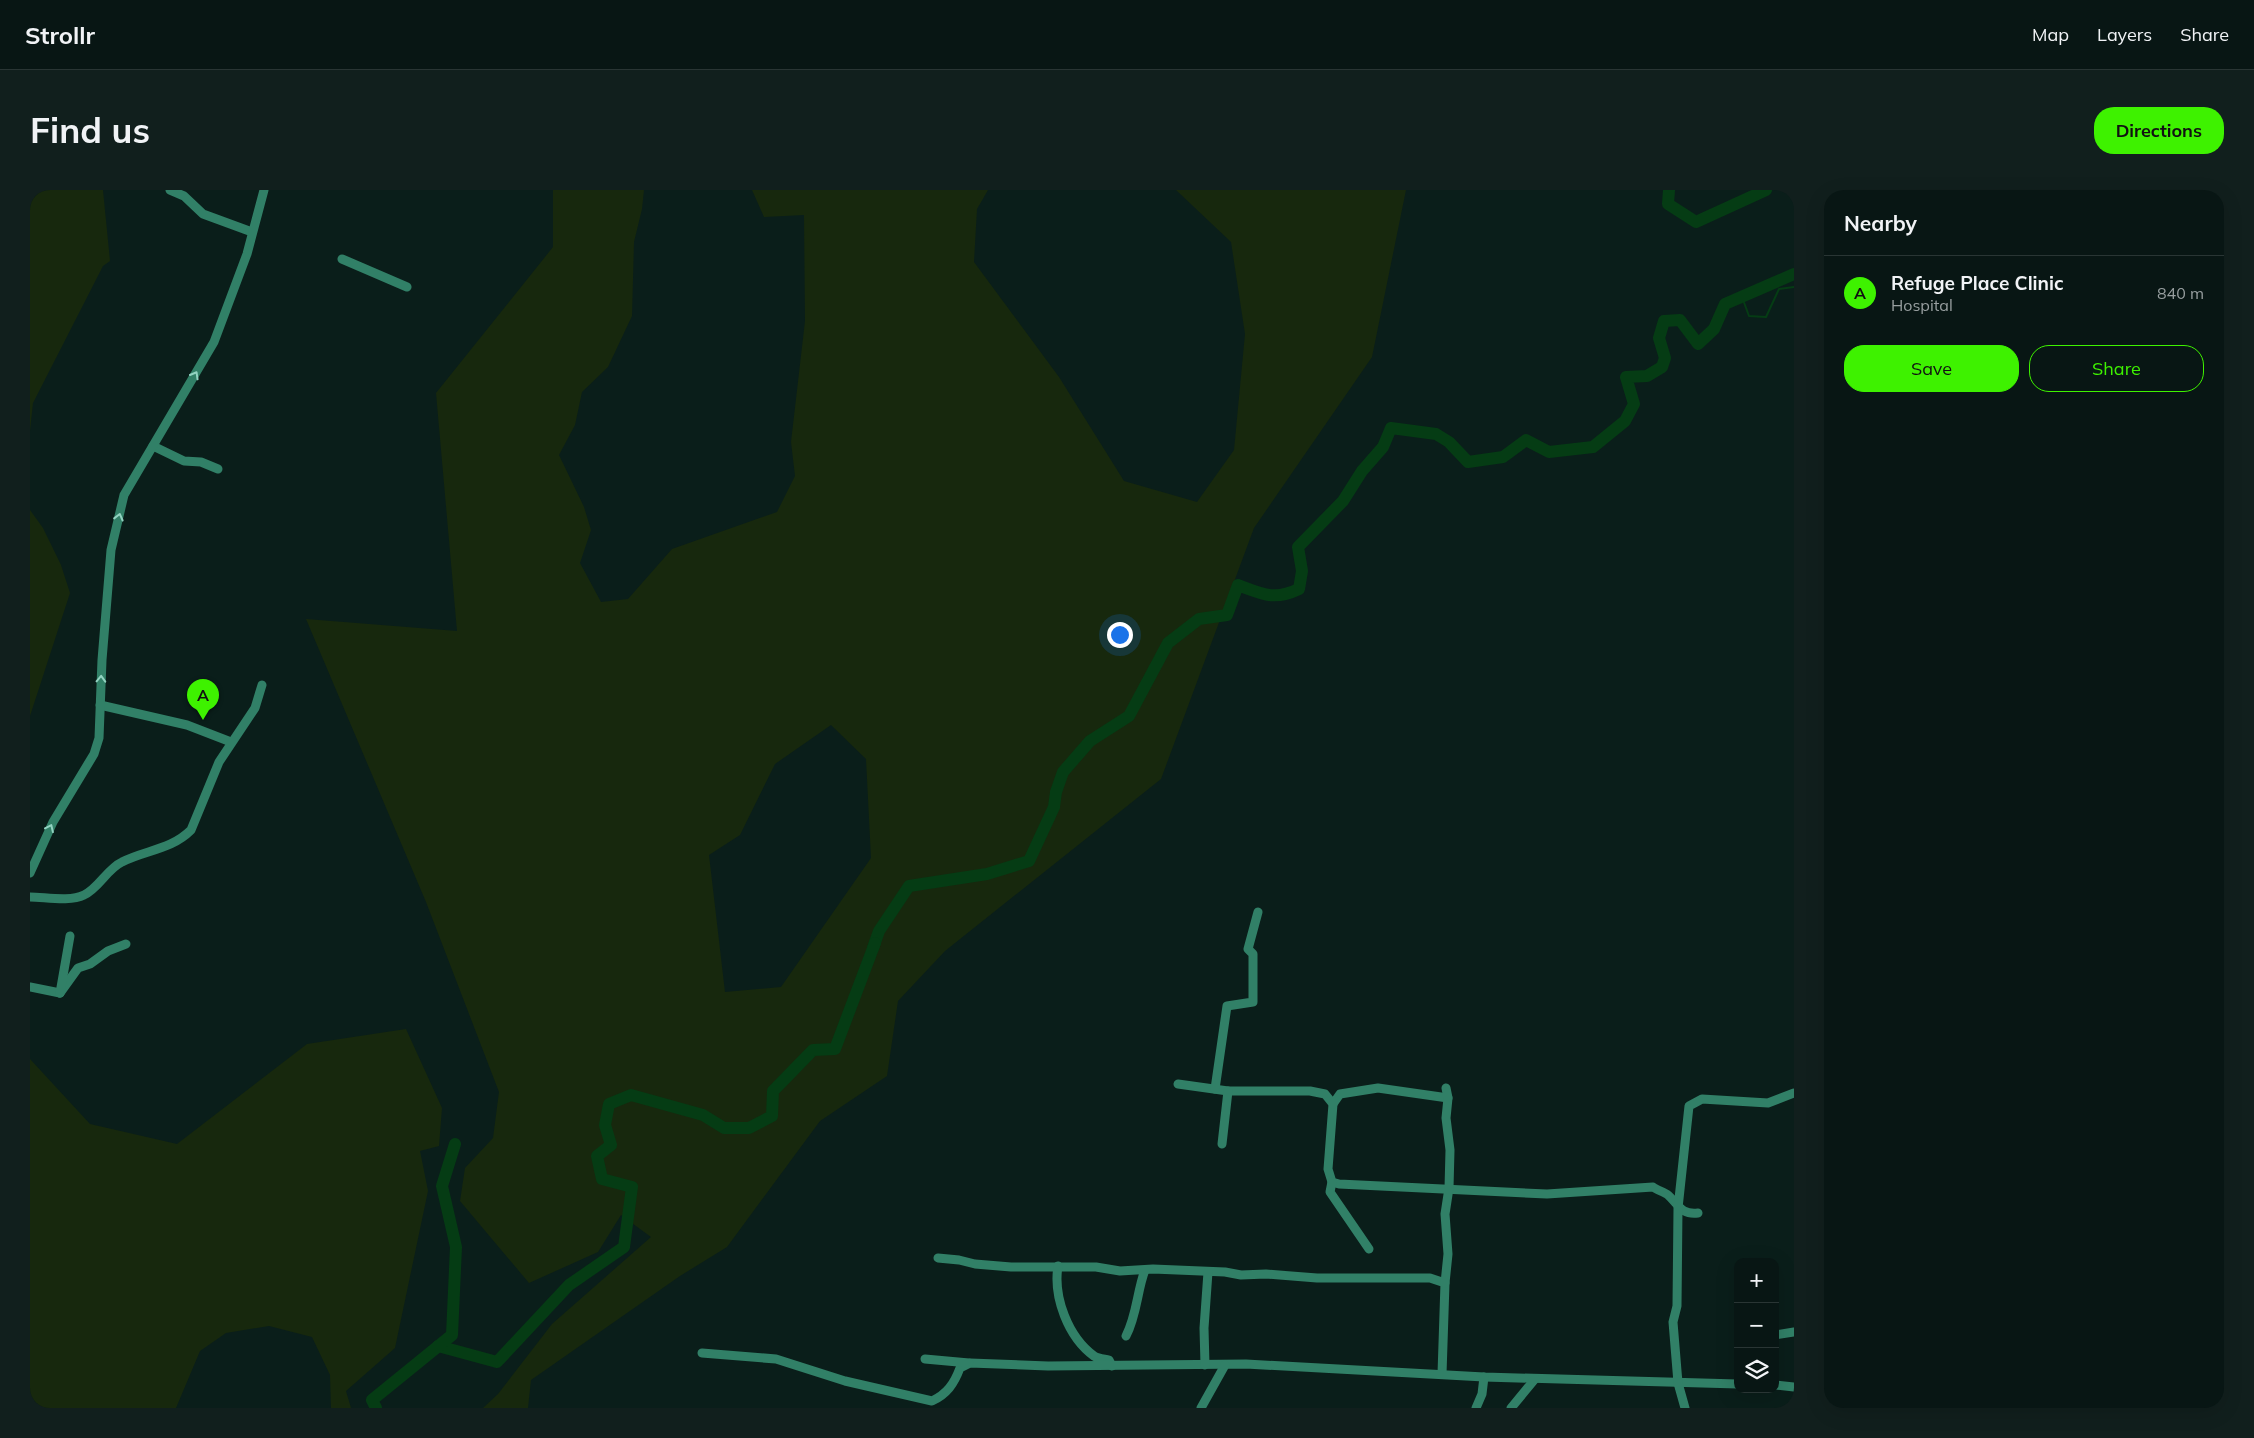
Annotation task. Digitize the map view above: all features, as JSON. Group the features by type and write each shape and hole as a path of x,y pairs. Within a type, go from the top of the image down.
{"street":[{"path":"170,190 184,196 203,214 252,232"},
{"path":"30,873 53,822 94,754 98,738 111,550 124,495 214,342 247,254 264,190"},
{"path":"342,259 407,287"},
{"path":"153,446 184,461 212,464 218,469"},
{"path":"30,896 57,898 85,895 121,862 166,847 186,835 191,830 196,813 231,742 256,708 262,685"},
{"path":"100,705 187,725 231,742"},
{"path":"1215,1089 1227,1006 1253,1002 1253,954 1248,949 1258,912"},
{"path":"60,993 70,936"},
{"path":"60,993 78,968 90,964 108,952 126,944"},
{"path":"30,987 60,993"},
{"path":"1178,1084 1228,1091 1310,1091 1325,1094 1333,1104"},
{"path":"1369,1249 1330,1192 1332,1182 1328,1169 1333,1104 1340,1094 1378,1088 1448,1098"},
{"path":"1442,1374 1445,1283 1448,1254 1445,1214 1449,1188 1450,1150 1446,1118 1448,1098 1446,1088"},
{"path":"1222,1144 1228,1091"},
{"path":"1685,1408 1678,1383 1673,1322 1677,1306 1678,1208 1689,1106 1702,1099 1768,1103 1794,1093"},
{"path":"1332,1182 1339,1184 1547,1194 1653,1188 1667,1195 1678,1208 1688,1214 1698,1213"},
{"path":"938,1258 974,1264 1096,1267 1120,1271 1208,1272 1317,1278 1430,1278 1445,1283"},
{"path":"1058,1266 1057,1288 1071,1330 1095,1357 1109,1360 1112,1366"},
{"path":"1126,1336 1137,1306 1140,1284 1145,1270"},
{"path":"1204,1365 1204,1328 1208,1272"},
{"path":"1779,1334 1794,1332"},
{"path":"702,1353 776,1359 845,1381 932,1401 944,1395 956,1380 960,1368 970,1363"},
{"path":"925,1359 1048,1366 1225,1364 1535,1379 1734,1384"},
{"path":"1201,1408 1225,1364"},
{"path":"1476,1408 1482,1394 1484,1377"},
{"path":"1511,1408 1535,1379"},
{"path":"1779,1385 1794,1387"}],"green space":[{"path":"30,190 103,190 110,261 103,266 33,403 30,431"},
{"path":"553,190 644,190 642,209 634,242 632,316 608,367 582,392 575,425 559,455 584,507 591,530 580,563 601,602 628,599 672,549 777,512 795,476 791,442 805,321 804,215 764,217 752,190 988,190 977,209 974,262 1059,377 1124,481 1197,502 1234,450 1245,334 1231,242 1176,190 1406,190 1372,357 1254,528 1161,779 945,951 898,1001 887,1076 820,1121 727,1247 680,1276 531,1380 528,1408 483,1408 498,1394 552,1324 651,1237 621,1215 598,1252 529,1283 460,1201 465,1168 493,1138 499,1092 426,902 306,619 457,631 436,393 553,247","holes":["831,725 866,759 871,858 781,987 725,992 709,855 740,835 775,764"]},
{"path":"30,510 43,528 61,565 70,593 30,716"},
{"path":"406,1029 442,1108 439,1146 420,1151 428,1191 395,1348 346,1391 351,1408 331,1408 330,1375 312,1337 269,1326 226,1333 200,1351 176,1408 30,1408 30,1059 90,1124 177,1144 307,1044"}],"waterway":[{"path":"1669,190 1668,204 1696,222 1766,190"},
{"path":"873,948 879,931 909,886 987,874 1029,861 1054,807 1056,792 1063,772 1090,741 1129,716 1168,643 1199,619 1227,615 1238,585 1268,595 1282,595 1299,589 1302,571 1298,547 1343,501 1362,471 1383,447 1391,428 1436,434 1449,442 1468,462 1503,457 1526,440 1549,452 1593,447 1625,421 1634,404 1626,377 1647,376 1662,367 1665,358 1659,338 1664,321 1680,320 1698,344 1714,329 1725,304 1794,274"},
{"path":"1742,297 1749,316 1766,317 1779,289 1794,287"},
{"path":"438,1346 497,1362 569,1285 624,1247 632,1187 602,1179 597,1156 611,1145 605,1125 609,1104 631,1095 703,1115 724,1128 749,1128 772,1116 773,1091 813,1050 835,1049 875,943"},
{"path":"376,1408 372,1400 452,1335 456,1247 442,1186 455,1144"}],"place":[{"name":"Refuge Place Clinic","path":"203,720"}]}
